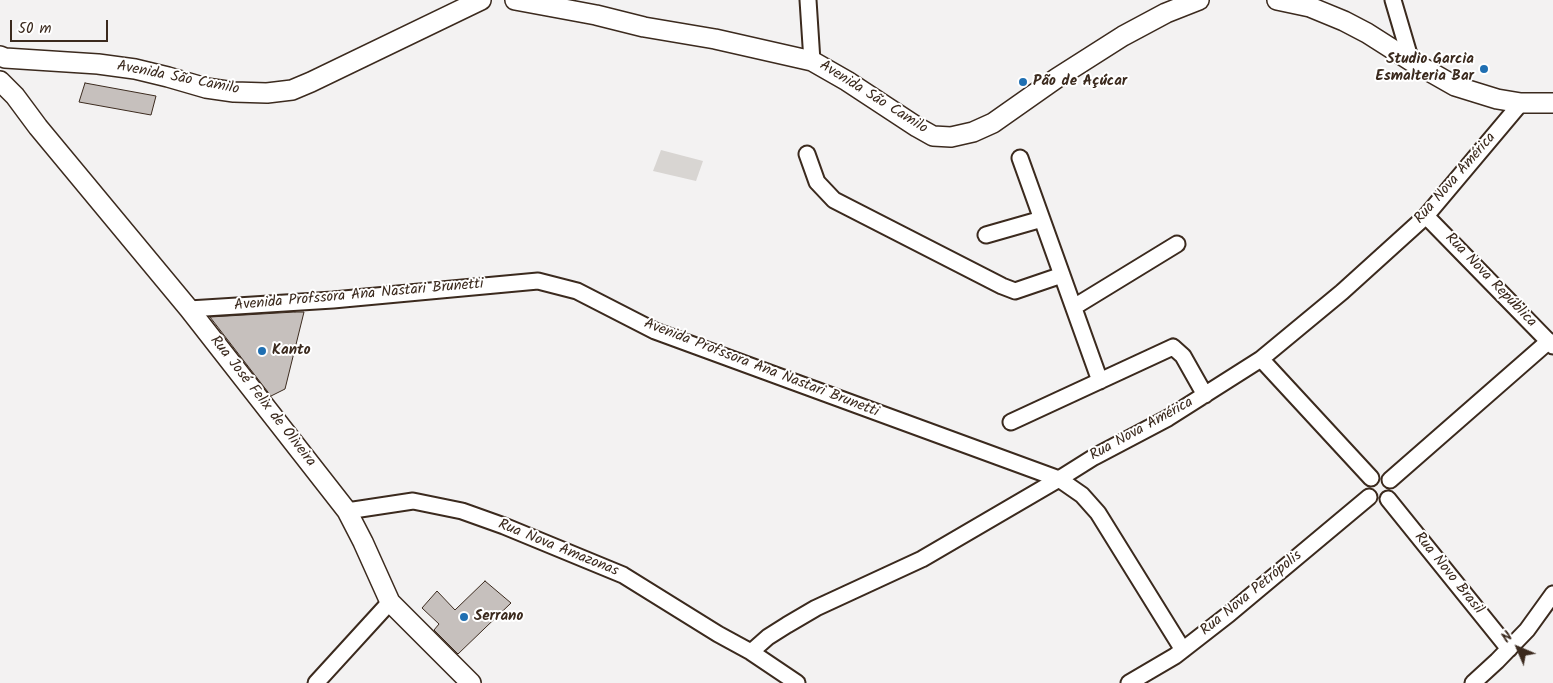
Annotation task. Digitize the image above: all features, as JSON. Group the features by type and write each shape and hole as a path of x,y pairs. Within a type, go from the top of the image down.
{"main road":[{"name":"Avenida São Camilo","path":"2,57 98,64 152,73 206,88 234,92 267,93 292,90 311,82 480,0"},
{"name":"Avenida São Camilo","path":"515,0 596,15 644,27 715,39 812,61 933,136 951,137 974,132 993,123 1123,36 1166,13 1199,0"},
{"path":"1277,0 1310,7 1344,21 1455,86 1490,97 1521,102 1553,103"},
{"name":"Rua José Felix de Oliveira","path":"0,82 15,96 38,127 189,309 347,511 390,602 471,683"},
{"name":"Rua José Felix de Oliveira","path":"0,98 38,127"}],"street":[{"path":"808,0 812,61"},
{"path":"1393,0 1411,61"},
{"name":"Rua Nova América","path":"751,652 768,637 816,608 922,559 1094,457 1168,418 1261,359 1342,292 1426,216 1521,102"},
{"path":"807,154 817,182 834,200 1002,286 1015,291 1062,275"},
{"path":"1020,158 1100,381"},
{"name":"Rua Nova República","path":"1426,216 1551,343"},
{"path":"986,235 1042,219"},
{"path":"1074,308 1177,244"},
{"name":"Avenida Profssora Ana Nastari Brunetti","path":"189,309 332,300 538,281 577,291 655,331 1059,479 1082,495 1098,513 1183,650"},
{"path":"1390,480 1551,343"},
{"path":"1011,422 1173,348 1184,356 1205,395"},
{"path":"1261,359 1371,478"},
{"path":"1378,475 1387,477 1390,480 1393,490 1388,499 1378,502 1366,493 1367,482 1371,478 1378,475"},
{"name":"Rua Nova Petrópolis","path":"1129,683 1183,650 1369,497"},
{"name":"Rua Novo Brasil","path":"1388,499 1509,649"},
{"name":"Rua Nova Amazonas","path":"347,511 413,502 428,503 462,511 504,526 623,575 718,634 751,652"},
{"path":"1473,683 1527,630 1553,594"},
{"path":"316,683 390,602"},
{"path":"751,652 796,683"}],"shaded area":[{"path":"661,150 703,161 696,181 653,171"}],"building":[{"path":"85,83 156,96 151,115 79,102"},
{"name":"Kanto","path":"304,312 285,389 271,396 210,317"},
{"name":"Serrano","path":"485,581 511,603 458,654 434,630 439,624 422,608 437,591 455,610"}],"place":[{"name":"Studio Garcia Esmalteria Bar","path":"1484,69"},
{"name":"Pão de Açúcar","path":"1023,82"},
{"name":"Kanto","path":"262,351"},
{"name":"Serrano","path":"464,617"}]}
